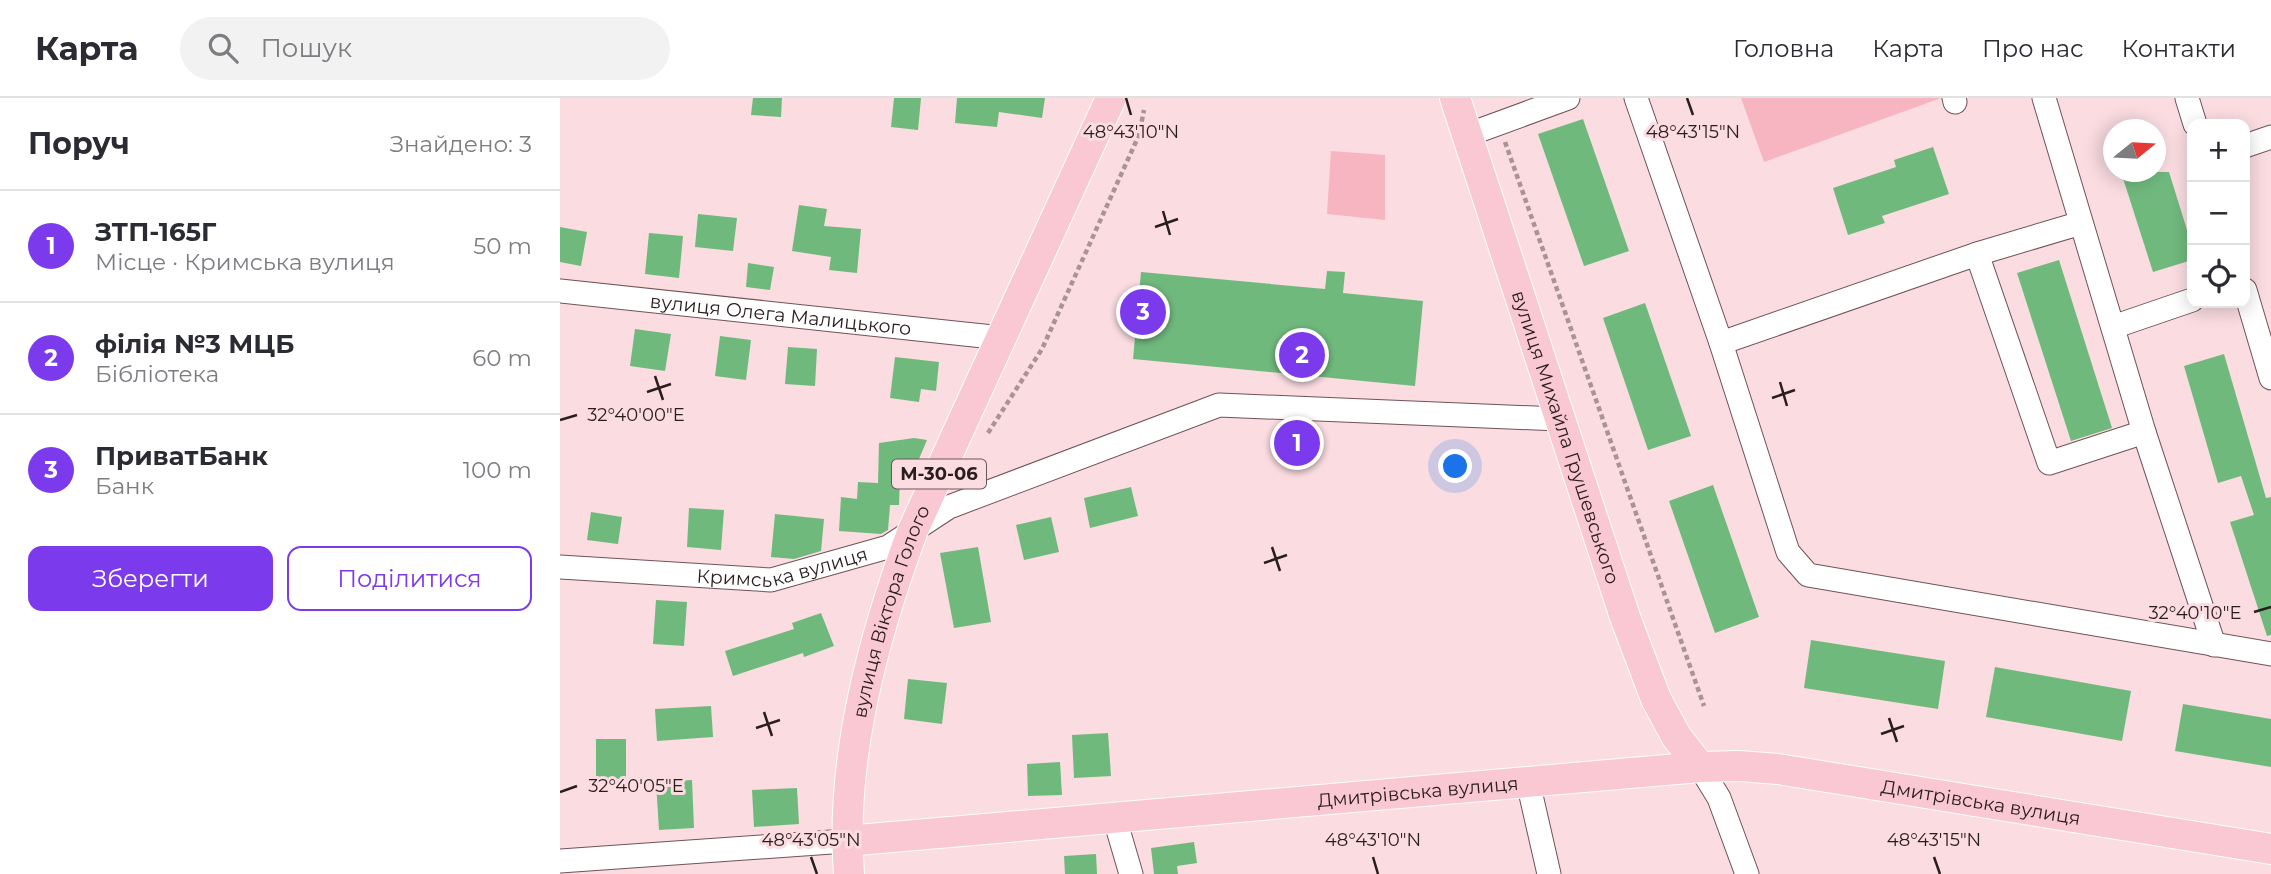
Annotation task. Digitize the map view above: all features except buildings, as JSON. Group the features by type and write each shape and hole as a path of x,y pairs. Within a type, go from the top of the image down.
{"main road":[{"name":"вулиця Віктора Голого","path":"849,874 846,841 857,735 895,578 913,530 1111,98"},
{"name":"вулиця Михайла Грушевського","path":"1455,98 1625,617 1656,699 1676,736 1700,767"},
{"name":"Дмитрівська вулиця","path":"846,841 1114,816 1739,765 1778,769 2271,849"}],"street":[{"path":"1467,135 1568,98"},
{"path":"1636,98 1721,343 1788,552 1808,575 2271,654"},
{"path":"2043,98 2144,432 2214,645"},
{"path":"2187,98 2193,119"},
{"path":"2250,144 2271,137"},
{"path":"1721,343 1977,254 2081,223"},
{"path":"1977,254 2049,464 2144,432"},
{"name":"вулиця Олега Малицького","path":"560,290 1002,338"},
{"path":"2113,327 2187,302"},
{"path":"2250,307 2271,378"},
{"name":"Кримська вулиця","path":"560,567 771,580 888,547 949,506 1219,405 1558,419"},
{"path":"1700,767 1719,798 1747,874"},
{"path":"1528,782 1549,874"},
{"path":"1114,816 1131,874"},
{"name":"Дмитрівська вулиця","path":"560,861 846,841"}],"path":[{"path":"1498,124 1704,706"}],"shaded area":[{"path":"1741,98 1941,98 1764,162"},
{"path":"1331,151 1385,155 1385,220 1327,214"}],"place":[{"name":"ПриватБанк","path":"1143,312"},
{"name":"філія №3 МЦБ","path":"1302,355"},
{"name":"ЗТП-165Г","path":"1297,443"}]}
